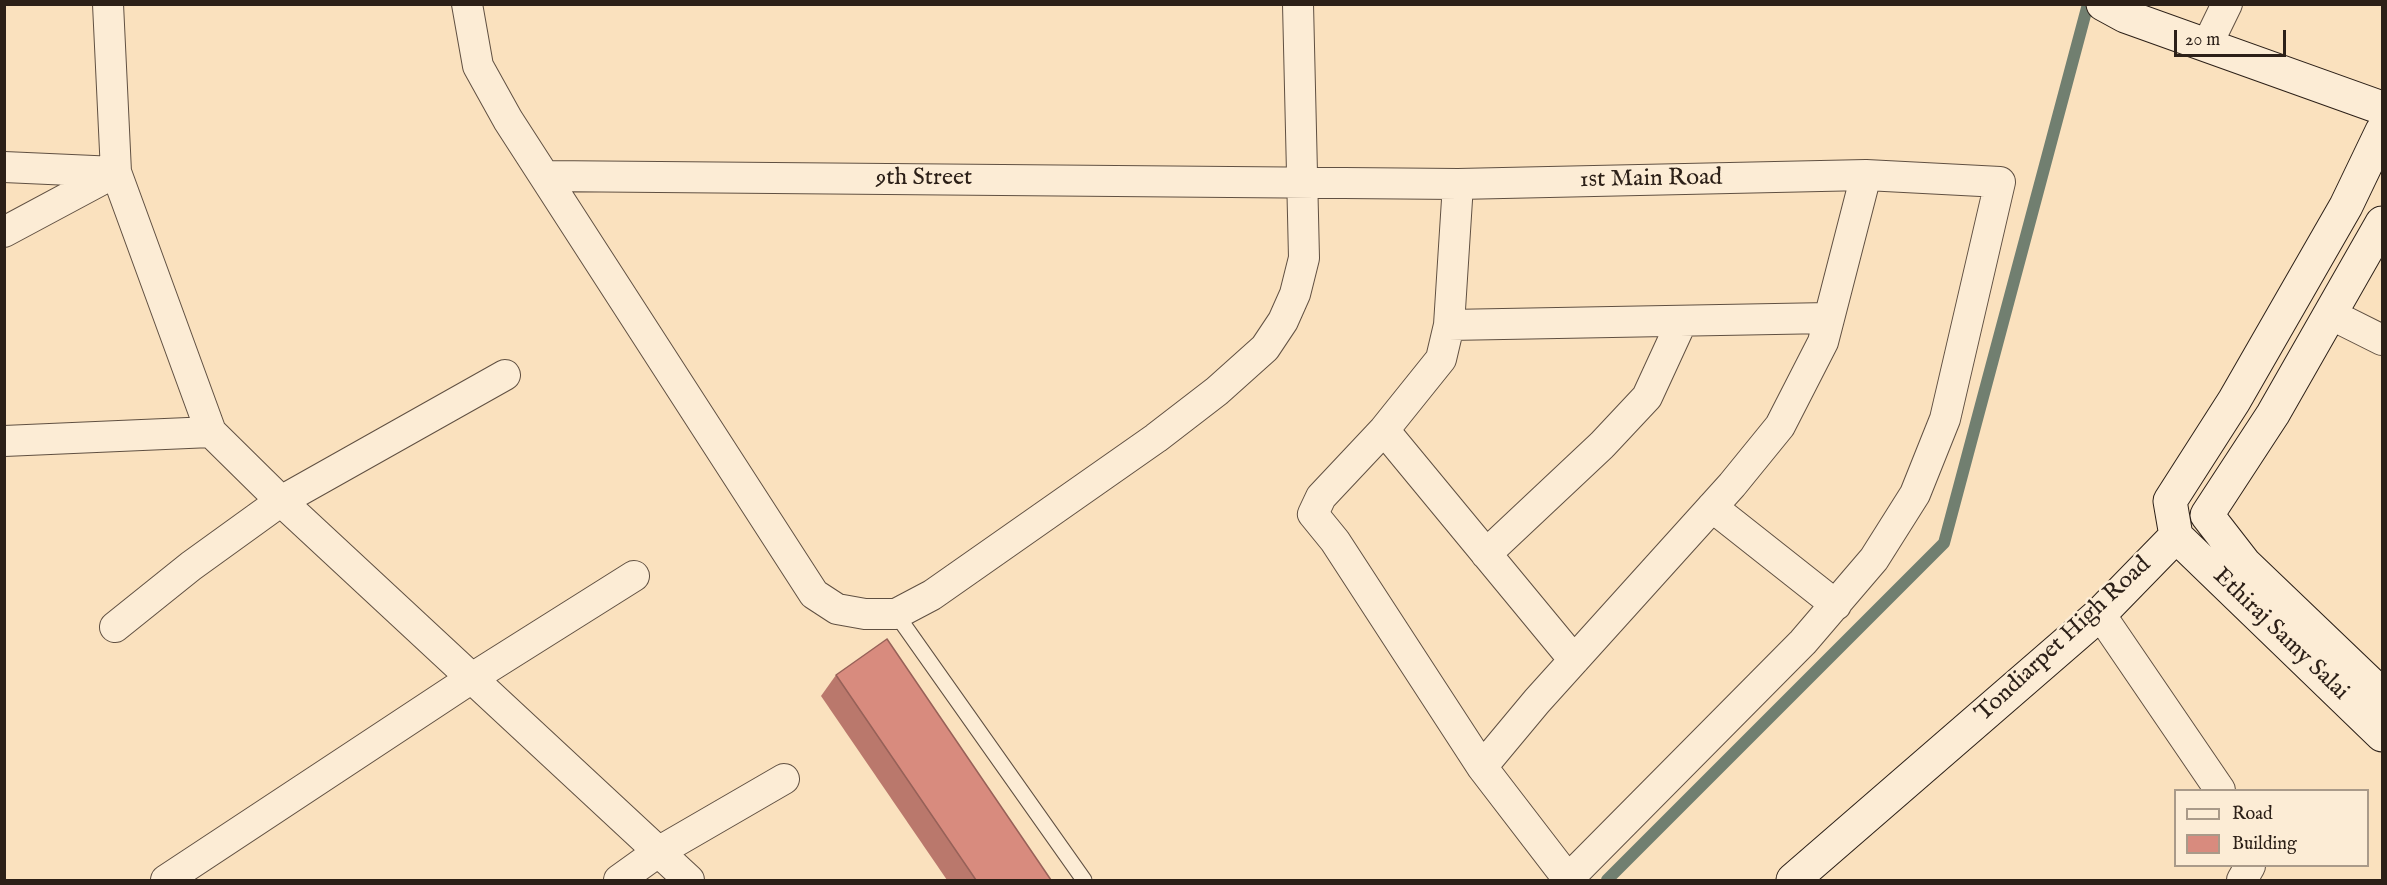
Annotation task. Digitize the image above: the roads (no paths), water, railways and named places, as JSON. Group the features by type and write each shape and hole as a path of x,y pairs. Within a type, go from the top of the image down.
{"main road":[{"path":"2114,10 2382,108"},
{"path":"2176,536 2170,501 2246,380 2346,206 2382,131"},
{"path":"2330,314 2382,223"},
{"name":"Ethiraj Samy Salai","path":"2330,314 2273,414 2207,515 2245,564 2382,695"},
{"name":"Tondiarpet High Road","path":"1793,880 2100,614 2176,536"},
{"name":"Ethiraj Samy Salai","path":"2176,536 2382,735"}],"street":[{"path":"108,4 116,172 211,432 281,501 689,880"},
{"path":"467,4 478,66 508,120 814,594 837,609 865,614 896,614 932,595 1156,438 1217,392 1265,348 1283,321 1295,294 1304,258 1298,4"},
{"path":"2207,45 2227,4"},
{"path":"4,167 116,172"},
{"path":"4,232 116,172"},
{"path":"1482,767 1574,660 1712,507 1780,426 1823,342 1866,175"},
{"name":"1st Main Road","path":"1303,182 1458,184 1866,175 2000,182 1945,419 1915,494 1874,559 1836,605"},
{"name":"9th Street","path":"545,176 1303,182"},
{"path":"1458,184 1449,325 1441,359 1384,430 1321,497 1313,514 1335,542 1482,767 1568,879 1803,642 1836,605 1712,507"},
{"path":"2330,314 2382,340"},
{"path":"1449,325 1829,318"},
{"path":"1486,554 1602,445 1647,397 1682,321"},
{"path":"116,627 191,566 281,501 505,375"},
{"path":"1384,430 1574,660"},
{"path":"4,441 211,432"},
{"path":"166,880 472,678 634,576"},
{"path":"2100,614 2219,789"},
{"path":"619,880 658,852 784,779"}],"lane":[{"path":"896,614 1084,880"}],"waterway":[{"path":"1607,880 1944,543 2088,4"}]}
